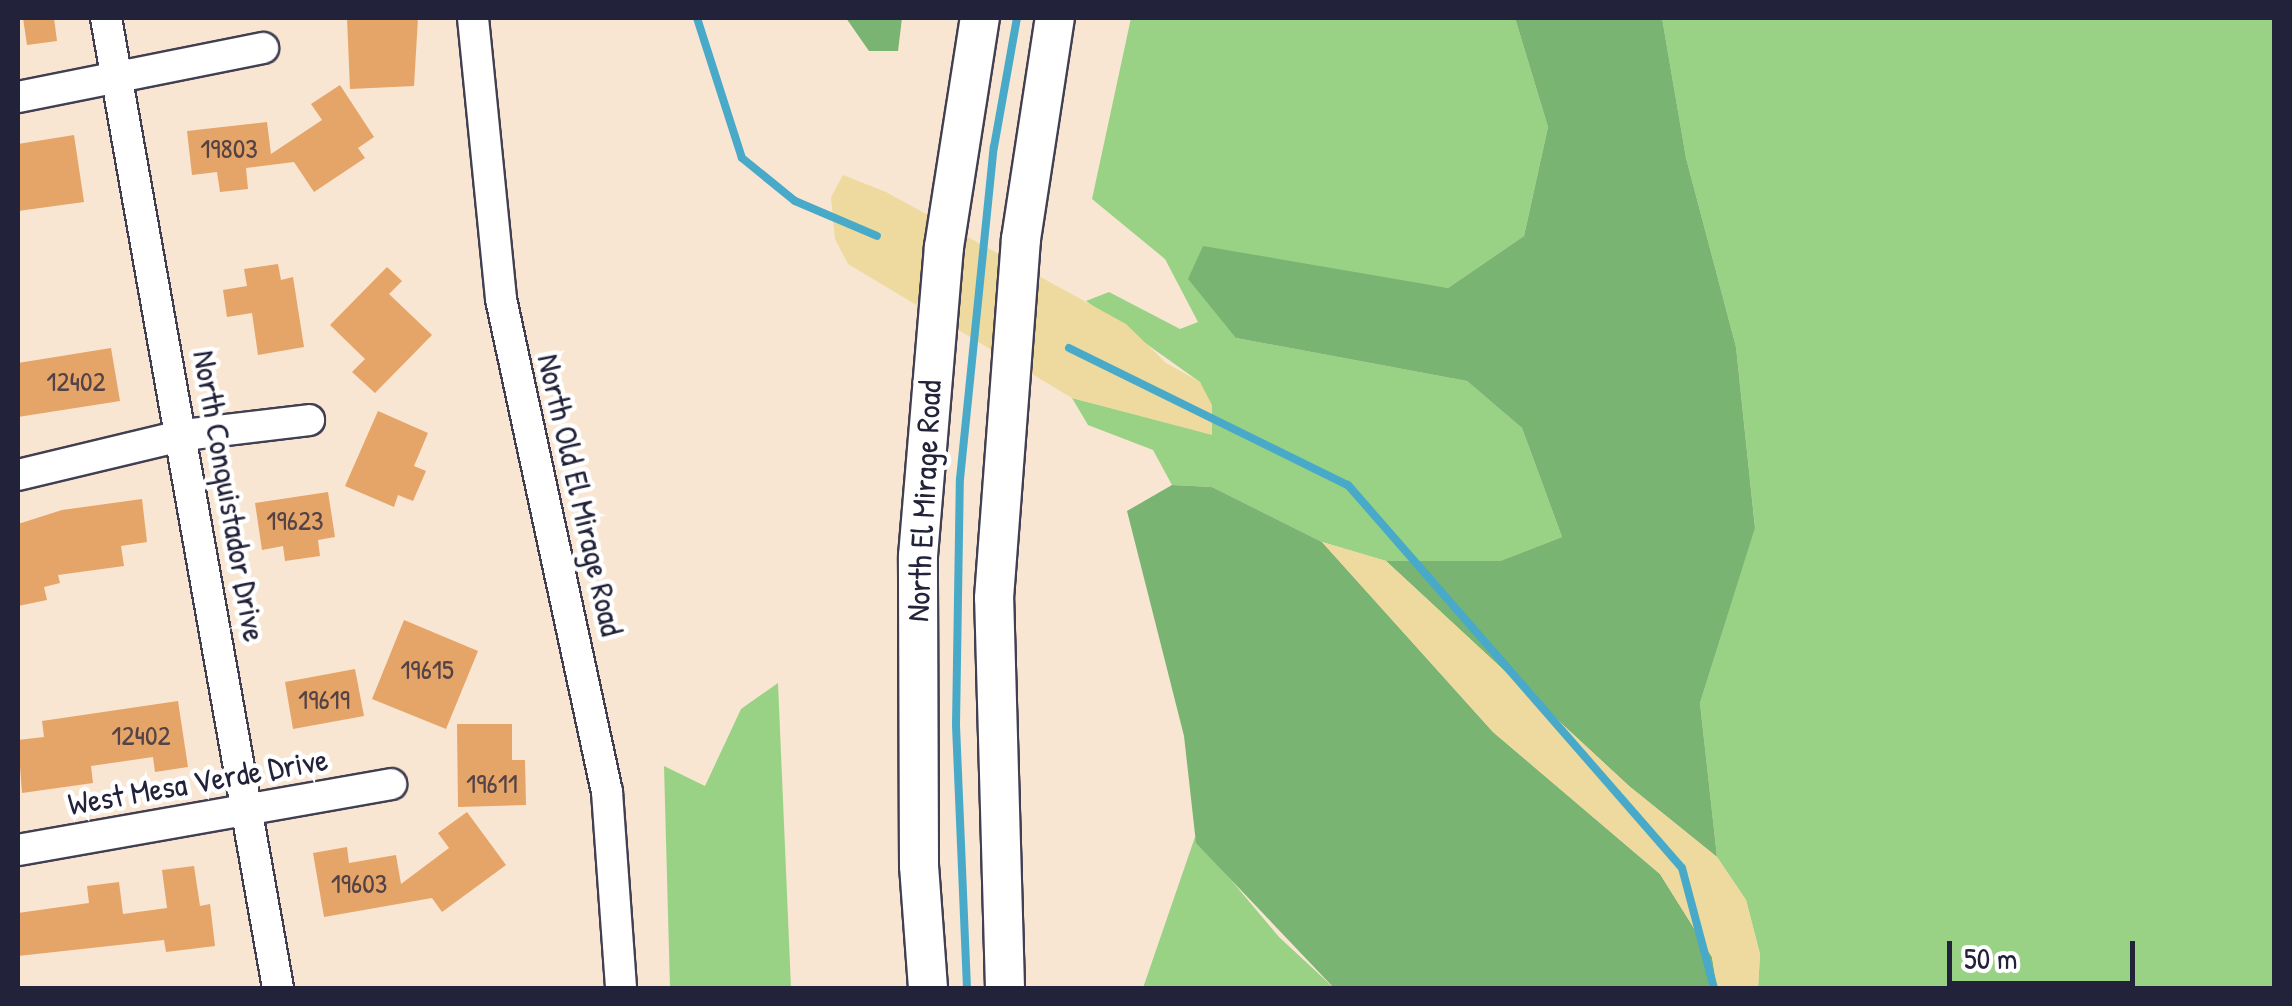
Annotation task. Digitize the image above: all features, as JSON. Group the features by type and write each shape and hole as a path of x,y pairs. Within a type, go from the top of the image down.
{"main road":[{"name":"North El Mirage Road","path":"928,988 915,673 935,333 955,164 980,18"},
{"path":"1005,988 994,670 1007,385 1030,173 1055,18"}],"street":[{"name":"North Conquistador Drive","path":"106,18 184,435 278,988"},
{"name":"North Old El Mirage Road","path":"473,18 501,299 605,776 621,988"},
{"path":"18,97 263,48"},
{"path":"18,475 184,435 309,420"},
{"name":"West Mesa Verde Drive","path":"18,850 247,805 391,784"}],"green space":[{"path":"846,18 902,18 898,51 869,51"},
{"path":"1131,18 1515,18 1548,127 1524,236 1448,288 1338,272 1236,338 1467,381 1522,428 1562,537 1500,561 1386,561 1322,542 1212,487 1172,485 1153,450 1088,425 1072,398 1211,434 1200,382 1086,301 1109,292 1180,329 1198,322 1165,259 1092,199"},
{"path":"1515,18 1662,18 1686,158 1736,347 1755,528 1700,703 1717,857 1629,786 1386,561 1500,561 1562,537 1522,428 1467,381 1236,338 1188,279 1203,246 1448,288 1524,236 1548,127"},
{"path":"1662,18 2274,18 2274,988 1758,988 1760,954 1746,900 1717,857 1700,703 1755,527 1736,347 1686,158"},
{"path":"1172,485 1212,487 1322,542 1493,732 1660,874 1712,957 1717,988 1334,988 1196,843 1184,736 1127,511"},
{"path":"778,683 791,988 670,988 664,766 705,786 741,709"},
{"path":"1195,837 1279,937 1334,988 1143,988"}],"sand":[{"path":"843,175 886,192 1126,324 1166,363 1200,382 1212,405 1212,435 1072,398 848,264 835,239 831,197"},
{"path":"1322,542 1386,561 1629,786 1717,857 1746,900 1760,955 1758,988 1717,988 1712,957 1660,874 1493,732"}],"building":[{"path":"23,18 54,18 57,41 27,45"},
{"path":"347,18 418,18 414,86 350,89"},
{"path":"340,85 374,137 358,148 365,158 314,192 294,162 246,168 248,189 220,192 217,172 192,175 187,131 267,122 271,154 322,120 311,104"},
{"path":"74,135 84,202 18,211 18,144"},
{"path":"278,264 281,280 293,277 304,347 258,355 252,313 227,317 223,290 247,286 244,269"},
{"path":"387,267 402,281 389,294 432,335 375,393 352,372 365,359 330,325"},
{"path":"111,348 120,401 18,417 18,363"},
{"path":"378,411 428,433 414,466 426,471 413,501 398,495 394,507 345,486"},
{"path":"328,492 335,537 318,540 320,556 285,561 283,546 262,550 255,503"},
{"path":"142,499 147,542 121,546 124,566 58,575 60,583 44,587 47,600 18,606 18,524 62,510"},
{"path":"404,620 478,651 446,729 372,699"},
{"path":"355,669 364,716 293,729 285,682"},
{"path":"178,701 188,767 155,772 153,757 91,766 93,783 22,793 18,740 44,737 42,721"},
{"path":"457,724 512,724 512,760 525,760 526,805 458,807"},
{"path":"467,812 506,865 442,912 432,898 324,917 313,853 347,847 349,863 396,855 401,884 449,848 438,833"},
{"path":"194,866 200,906 210,904 215,946 166,952 164,940 18,956 18,913 89,903 87,886 119,882 123,914 167,908 162,870"}],"waterway":[{"path":"697,18 742,158 795,201 877,236"},
{"path":"967,988 956,725 960,479 994,147 1017,18"},
{"path":"1069,348 1348,485 1682,868 1714,988"}]}
